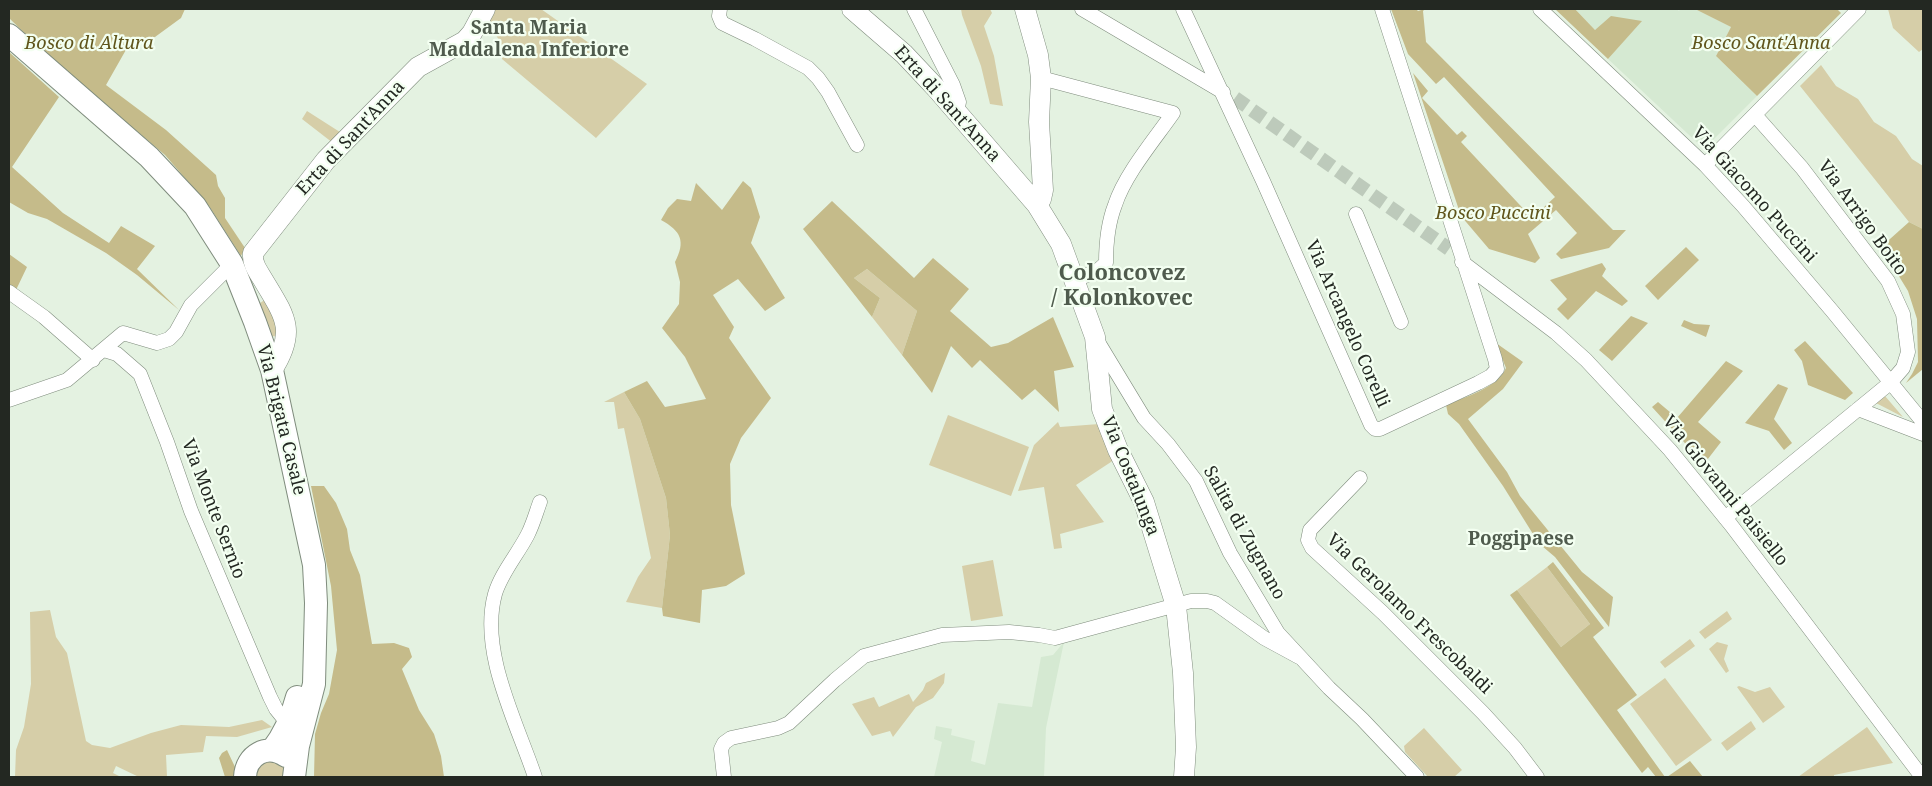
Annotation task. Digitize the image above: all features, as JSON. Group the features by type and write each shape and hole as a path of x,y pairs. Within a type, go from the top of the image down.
{"main road":[{"name":"Via Brigata Casale","path":"9,35 149,157 195,206 232,264 256,322 272,370 314,564 316,603 314,684 298,746 296,776"},
{"name":"Via Brigata Casale","path":"272,750 292,714 303,674 316,603"},
{"path":"245,777 246,769 253,756 260,752 272,750 287,757 292,764 296,776"}],"street":[{"name":"Erta di Sant'Anna","path":"272,370 285,346 286,325 281,311 255,265 252,253 326,160 418,67 465,41 472,33 485,9"},
{"path":"720,9 719,16 722,23 808,68 818,78 857,145"},
{"name":"Erta di Sant'Anna","path":"852,9 904,54 957,111 1037,205"},
{"path":"914,9 954,85 959,102 957,111"},
{"path":"1025,9 1038,54 1041,78 1038,122 1043,190 1037,205"},
{"path":"1082,9 1232,98"},
{"path":"1183,9 1232,98"},
{"name":"Via Arcangelo Corelli","path":"1232,98 1372,426 1375,429 1380,429 1491,376 1497,369 1495,359 1478,308 1454,256 1382,9"},
{"name":"Via Giacomo Puccini","path":"1540,9 1705,164 1828,305 1923,422"},
{"path":"1705,164 1859,9"},
{"path":"1041,78 1173,112 1126,182 1115,205 1106,248 1106,263 1097,270 1075,280"},
{"name":"Via Arrigo Boito","path":"1725,518 1890,383 1903,368 1908,352 1903,314 1888,281 1807,175 1755,115"},
{"name":"Via Costalunga","path":"1037,205 1061,244 1095,337 1102,409 1121,457 1144,502 1176,606 1184,674 1186,747 1184,777"},
{"path":"1356,214 1401,322"},
{"name":"Via Giovanni Paisiello","path":"1454,256 1556,333 1586,360 1670,450 1725,518 1922,777"},
{"path":"9,400 67,380 123,333 157,343 169,339 176,332 191,305 232,264"},
{"path":"9,292 44,317 93,360"},
{"name":"Salita di Zugnano","path":"1095,337 1144,418 1168,444 1196,481 1230,553 1278,633 1298,657 1382,738 1417,777"},
{"name":"Via Monte Sernio","path":"104,350 117,354 140,374 167,442 191,511 276,709 292,714 301,707 303,715 294,751 296,776"},
{"path":"1858,409 1923,434"},
{"name":"Via Gerolamo Frescobaldi","path":"1360,478 1310,530 1308,540 1312,548 1383,612 1483,713 1515,748 1537,777"},
{"path":"535,777 499,678 492,643 492,615 495,594 528,534 540,502"},
{"path":"724,777 721,749 724,743 731,738 778,728 789,723 864,656 942,635 1009,632 1055,638 1191,601 1207,600 1215,603 1264,638 1298,657"},
{"path":"270,697 283,703 292,714"}],"shaded area":[{"path":"494,9 541,9 647,84 596,138 502,59 501,44 487,24"},
{"path":"961,9 990,9 992,13 984,26 994,56 1003,106 990,104 981,66"},
{"path":"1575,9 1677,9 1679,11 1680,9 1695,9 1731,27 1716,56 1757,96 1704,149 1608,59 1641,21 1595,30"},
{"path":"1888,9 1923,9 1923,49 1919,52 1893,28"},
{"path":"1821,65 1836,86 1858,99 1874,122 1896,136 1912,159 1923,166 1923,229 1909,222 1800,86"},
{"path":"307,111 343,134 333,143 302,119"},
{"path":"867,269 917,311 902,355 872,317 880,298 854,278"},
{"path":"266,299 274,310 278,337 272,336 270,333 260,303"},
{"path":"624,392 640,419 666,498 670,535 662,608 626,602 638,577 651,558 624,428 618,429 614,402 604,402"},
{"path":"1885,396 1903,417 1876,403"},
{"path":"948,415 1029,447 1011,496 929,465"},
{"path":"1058,422 1060,427 1099,424 1114,460 1076,485 1104,522 1060,534 1062,548 1054,549 1044,487 1018,491 1034,445"},
{"path":"993,560 1003,616 971,621 962,566"},
{"path":"1547,567 1590,624 1561,647 1517,590"},
{"path":"50,610 56,637 67,653 86,741 92,745 110,748 151,733 181,725 229,727 262,720 272,727 237,737 206,736 203,752 166,755 167,777 139,777 116,766 113,773 121,777 15,777 16,750 24,727 31,684 30,612"},
{"path":"1727,611 1732,619 1705,639 1699,632"},
{"path":"1690,639 1695,646 1665,668 1660,662"},
{"path":"1064,642 1046,728 1044,777 934,777 942,742 934,739 936,726 952,729 951,735 975,741 971,761 985,765 998,703 1032,707 1041,657 1053,655"},
{"path":"1717,642 1728,645 1724,659 1729,671 1726,673 1709,649"},
{"path":"945,673 944,683 933,698 916,707 893,737 890,731 872,736 852,704 874,697 879,707 909,694 913,702 926,683"},
{"path":"1665,678 1712,740 1676,766 1630,704"},
{"path":"1737,687 1755,692 1770,687 1785,707 1763,723"},
{"path":"1751,721 1756,729 1727,751 1721,743"},
{"path":"1867,727 1893,763 1834,775 1834,777 1798,777"},
{"path":"1424,728 1462,770 1454,777 1428,777 1405,752 1404,746"},
{"path":"265,760 283,764 286,777 256,777 256,771"}],"green space":[{"name":"Bosco di Altura","path":"9,9 185,9 181,18 155,37 127,48 106,85 166,130 216,175 218,186 225,198 225,218 245,248 241,256 209,206 165,155 47,55 9,18"},
{"name":"Bosco Puccini","path":"1391,9 1416,9 1418,11 1425,9 1423,11 1426,42 1613,230 1626,230 1609,248 1561,259 1556,254 1577,233 1556,210 1528,234 1540,258 1535,263 1489,249 1461,216 1413,73 1428,91 1422,98 1457,135 1462,131 1467,136 1461,142 1532,218 1555,197 1444,77 1436,84 1408,54"},
{"name":"Bosco Sant'Anna","path":"1555,9 1575,9 1595,30 1611,16 1642,21 1608,59"},
{"name":"Bosco Sant'Anna","path":"1695,9 1837,9 1841,13 1757,96 1716,56 1731,27"},
{"name":"Bosco di Altura","path":"9,52 59,97 12,167 63,213 109,243 121,226 155,246 137,269 179,310 137,275 106,253 47,219 28,213 9,202"},
{"path":"743,181 751,188 760,217 751,243 785,298 765,311 738,279 713,295 734,327 729,338 771,398 741,438 730,464 731,505 745,574 726,586 702,590 700,623 663,616 662,608 670,535 666,498 640,419 624,392 647,381 665,407 706,399 685,357 662,328 679,304 680,282 675,262 681,242 680,237 673,228 661,220 668,208 677,199 691,201 696,183 722,210"},
{"path":"832,201 914,278 933,258 969,289 950,311 991,347 1008,343 1053,317 1074,367 1054,371 1059,412 1035,389 1022,400 980,360 972,368 951,346 932,393 902,355 917,311 867,269 854,278 880,298 872,317 803,229"},
{"path":"1909,222 1923,229 1923,369 1906,383 1918,362 1917,319 1908,291 1881,247"},
{"path":"1686,247 1699,260 1658,300 1645,286"},
{"path":"9,254 27,267 16,290 9,285"},
{"path":"1602,263 1606,269 1602,276 1628,301 1622,306 1596,291 1568,320 1557,309 1567,299 1550,280"},
{"path":"1631,316 1648,323 1612,361 1599,350"},
{"path":"1684,320 1694,324 1710,325 1706,337 1681,326"},
{"path":"1805,341 1853,393 1845,400 1808,385 1802,361 1794,350"},
{"path":"1496,343 1523,362 1503,389 1468,419 1507,472 1520,496 1582,572 1613,597 1609,627 1555,557 1542,546 1503,486 1459,424 1448,414 1446,405 1488,387 1506,368"},
{"path":"1726,361 1743,371 1698,422 1721,442 1704,464 1652,407 1658,402 1677,418"},
{"path":"1778,384 1788,388 1774,419 1792,443 1784,450 1769,431 1745,423"},
{"path":"311,486 324,486 336,503 347,529 350,550 360,575 372,644 394,643 409,648 412,657 402,669 419,710 434,734 441,756 444,777 314,777 315,734 329,694 337,650 331,586"},
{"path":"1553,562 1604,628 1593,637 1637,695 1617,710 1665,777 1656,777 1648,767 1642,773 1510,595 1517,590 1561,647 1590,624 1547,567"},
{"path":"227,750 235,767 236,777 225,777 219,758"},
{"path":"1690,761 1703,777 1667,777"}],"tunnel":[{"path":"1235,98 1449,249"}],"district":[{"name":"Santa Maria Maddalena Inferiore","path":"529,40"},
{"name":"Coloncovez / Kolonkovec","path":"1122,286"},
{"name":"Poggipaese","path":"1521,540"}]}
